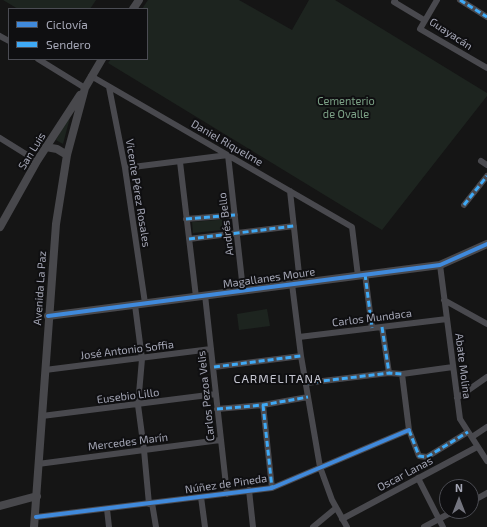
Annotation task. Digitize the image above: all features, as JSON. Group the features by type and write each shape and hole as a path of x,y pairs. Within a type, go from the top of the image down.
{"street":[{"path":"424,20 437,0"},
{"path":"460,0 487,17"},
{"name":"Guayacán","path":"395,1 424,20 420,28 486,66"},
{"path":"40,60 85,88"},
{"name":"Avenida La Paz","path":"34,527 36,517 36,496 48,316 56,224 67,155 85,88 101,60"},
{"name":"Daniel Riquelme","path":"91,76 352,227 361,275"},
{"name":"Vicente Pérez Rosales","path":"109,87 125,168 145,303"},
{"name":"San Luis","path":"0,226 37,161 85,88"},
{"path":"0,138 37,161"},
{"path":"46,147 57,149 67,155"},
{"path":"125,168 228,155"},
{"name":"Andrés Bello","path":"228,155 244,290"},
{"path":"481,161 487,165"},
{"path":"180,162 196,297"},
{"path":"464,205 487,176"},
{"path":"290,191 294,226 301,356 320,467 336,508 347,527"},
{"path":"186,219 235,215"},
{"path":"189,239 294,226"},
{"name":"Magallanes Moure","path":"48,316 440,265 487,244"},
{"name":"Abate Molina","path":"440,265 460,419 487,461"},
{"path":"361,275 372,328"},
{"name":"Carlos Pezoa Velis","path":"205,295 227,494"},
{"path":"444,300 487,324"},
{"path":"135,305 142,359 138,405 150,504 156,527"},
{"name":"Carlos Mundaca","path":"299,337 447,319"},
{"path":"382,327 389,373"},
{"name":"José Antonio Soffia","path":"45,370 142,359 211,349"},
{"path":"214,367 301,356"},
{"path":"306,383 389,373 402,374 453,367"},
{"path":"402,374 409,430 419,456 427,457 487,426"},
{"path":"457,398 487,377"},
{"name":"Eusebio Lillo","path":"42,416 216,394"},
{"path":"218,409 263,405 308,397"},
{"path":"263,405 272,488"},
{"name":"Núñez de Pineda","path":"36,517 272,488 409,430"},
{"name":"Mercedes Marín","path":"38,464 220,440"},
{"name":"Oscar Lanas","path":"342,518 477,447"},
{"path":"418,478 443,527"},
{"path":"249,490 253,527"},
{"path":"0,506 36,496"},
{"path":"200,497 205,527"},
{"path":"313,527 336,508"},
{"path":"106,509 108,527"},
{"path":"424,527 439,519"}],"green space":[{"path":"3,0 96,0 91,8 16,8"},
{"name":"Cementerio de Ovalle","path":"148,0 239,0 292,30 309,0 335,0 487,93 487,96 382,230 108,63 110,60 148,60 148,8 143,8"},
{"path":"72,110 63,144 56,140"},
{"path":"229,219 231,229 193,233 192,222"},
{"path":"267,309 270,326 239,330 237,314"}],"marked path":[{"path":"460,0 487,17"},
{"path":"464,205 487,176"},
{"path":"186,219 235,215"},
{"path":"189,239 294,226"},
{"path":"365,274 372,328"},
{"path":"382,327 389,373"},
{"path":"214,367 301,356"},
{"path":"306,383 389,373 402,374"},
{"path":"217,409 263,405 308,397"},
{"path":"263,405 272,488"},
{"path":"409,430 419,456 427,457 468,432"}],"cycle path":[{"path":"48,316 440,265 487,244"},
{"path":"36,517 272,488 409,430"}],"district":[{"name":"CARMELITANA","path":"278,379"}]}
